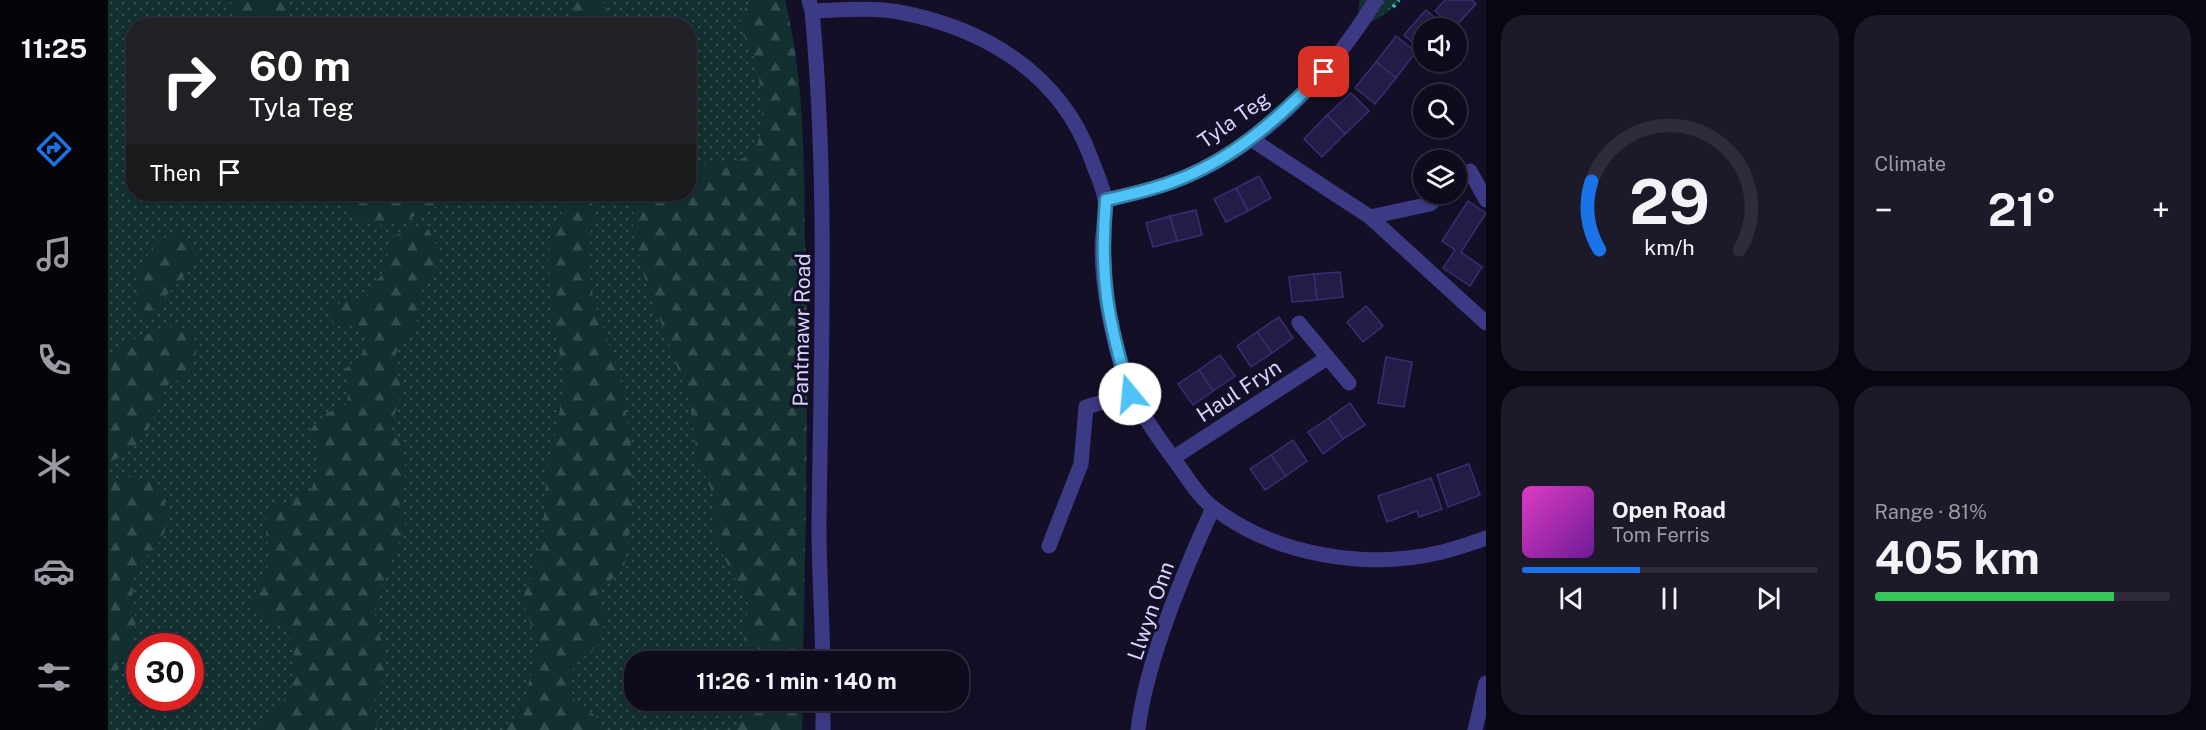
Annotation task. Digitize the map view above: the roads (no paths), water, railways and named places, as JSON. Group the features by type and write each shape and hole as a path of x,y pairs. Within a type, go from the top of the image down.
{"street":[{"name":"Tyla Teg","path":"1106,200 1173,182 1251,139 1290,107 1324,72 1376,0"},
{"path":"811,5 896,12 940,22 979,37 1013,58 1046,83 1066,107 1083,138 1106,200 1102,245 1105,297 1130,394 1173,458 1213,508 1249,531 1292,548 1334,557 1382,560 1441,552 1486,538"},
{"name":"Pantmawr Road","path":"811,5 822,131 824,218 819,527 823,651"},
{"path":"1251,139 1370,217 1486,323"},
{"path":"1467,173 1470,171 1486,200"},
{"path":"1370,217 1430,204"},
{"path":"1299,323 1349,383"},
{"name":"Haul Fryn","path":"1173,458 1327,358"},
{"path":"1049,546 1081,464 1086,407 1130,394"},
{"name":"Llwyn Onn","path":"1138,730 1160,644 1192,554 1213,508"},
{"path":"1474,730 1486,683"},
{"path":"823,711 823,730"}]}
